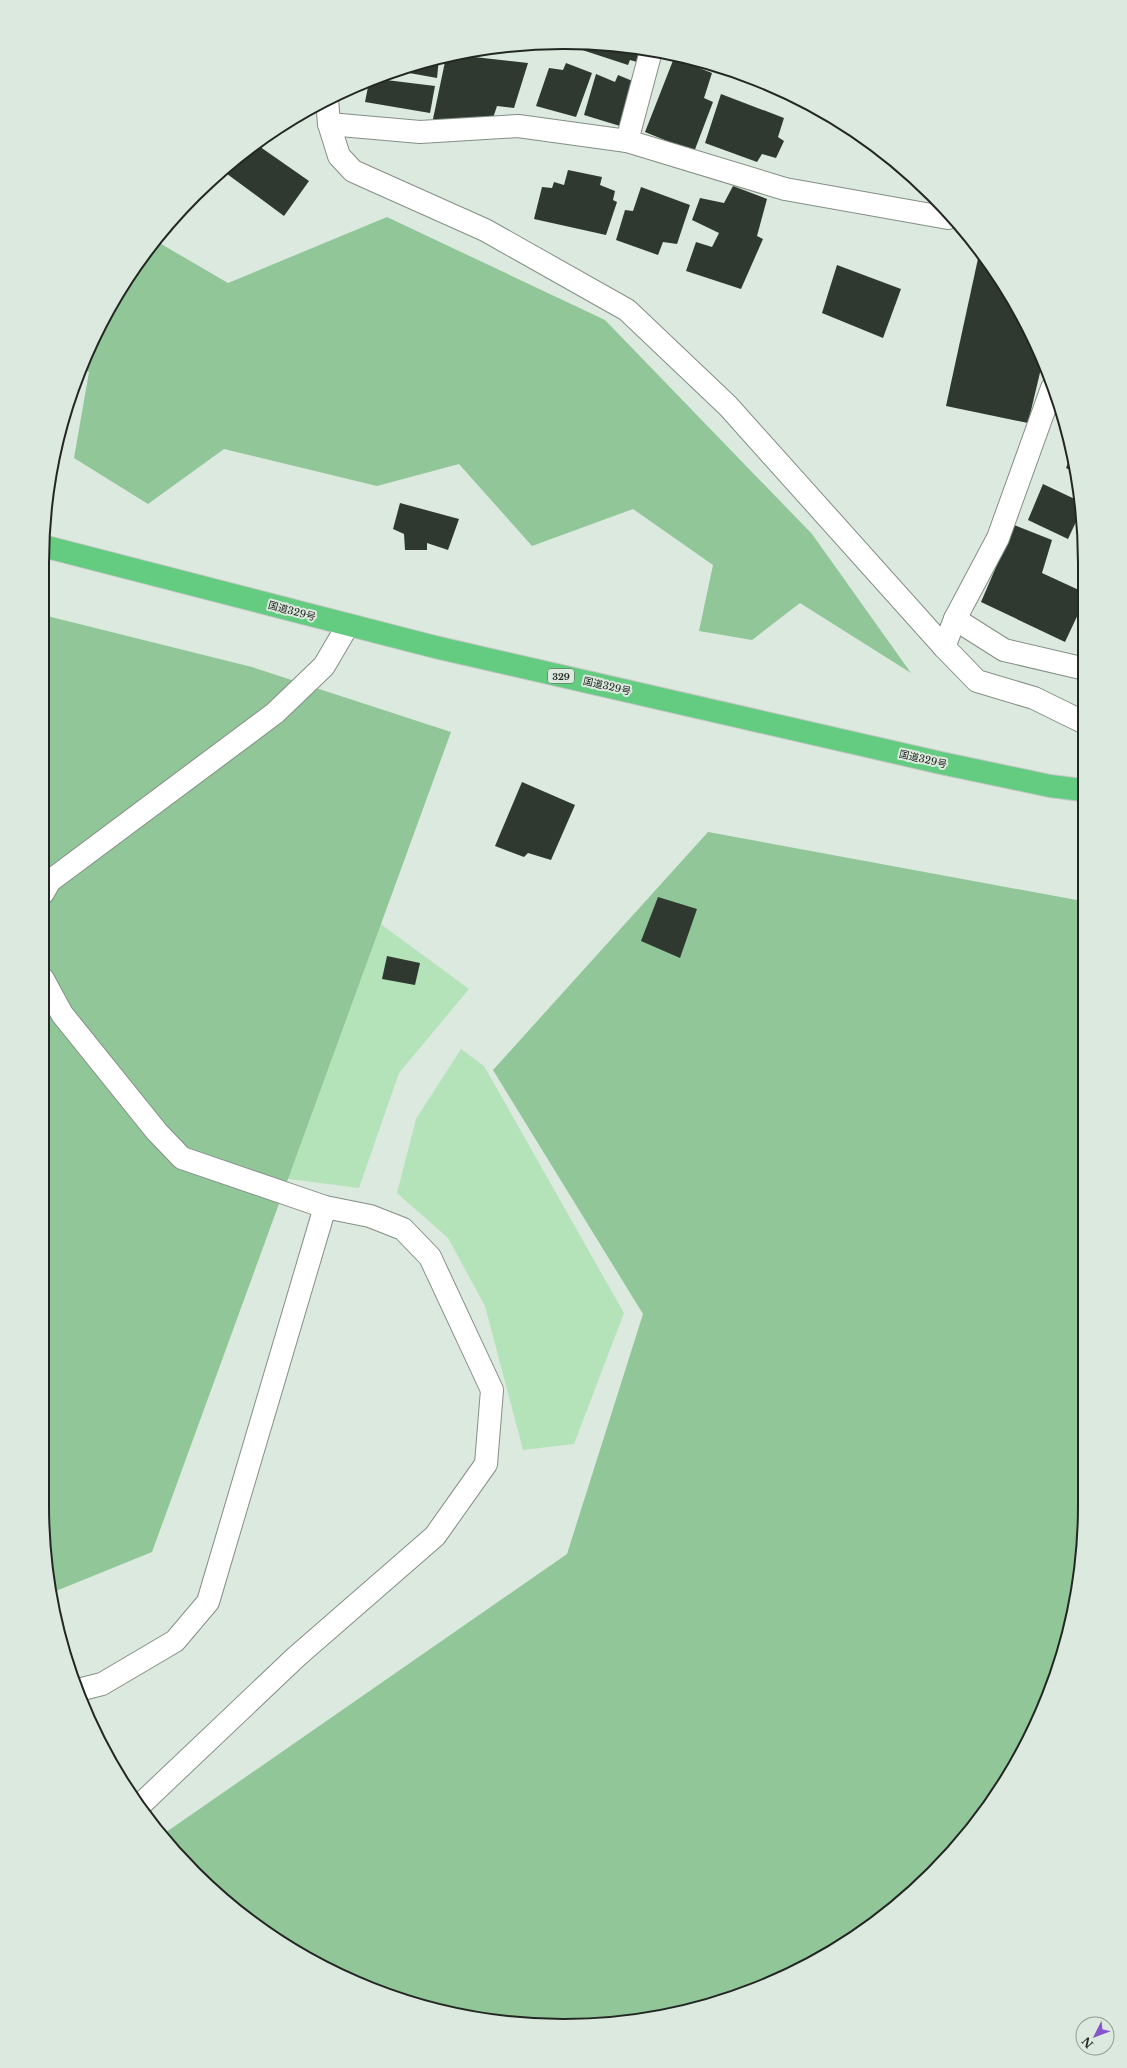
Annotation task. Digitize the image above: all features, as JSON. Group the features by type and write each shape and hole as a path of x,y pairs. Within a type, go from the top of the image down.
{"highway":[{"name":"国道329号","path":"49,548 348,625 941,763 1050,786 1078,790"}],"street":[{"path":"627,141 650,56"},
{"path":"328,106 329,124 339,156 353,171 485,230 627,310 728,406 944,647 977,681 1034,698 1078,720"},
{"path":"329,124 420,132 518,126 627,141 785,189 943,217"},
{"path":"944,647 955,619 998,538 1050,395"},
{"path":"955,619 1004,650 1078,667"},
{"path":"49,883 275,713 324,666 348,625"},
{"path":"49,990 62,1014 157,1132 182,1158 325,1207 370,1216 403,1229 430,1257 492,1390 486,1464 435,1536 296,1656 144,1801"},
{"path":"83,1689 102,1684 175,1641 208,1602 325,1207"}],"green space":[{"path":"387,217 605,320 812,534 911,673 800,603 752,640 699,631 713,565 633,509 532,546 459,464 377,486 224,449 148,504 74,458 89,372 86,371 88,367 118,306 160,244 228,283"},
{"path":"49,616 252,667 451,732 152,1552 56,1591 50,1538 49,1504"},
{"path":"708,832 1078,900 1077,1538 1074,1572 1068,1605 1051,1670 1039,1701 1009,1762 972,1818 927,1868 877,1913 821,1950 760,1980 729,1992 697,2001 631,2015 564,2019 496,2015 430,2001 398,1992 367,1980 306,1950 250,1913 200,1868 167,1832 567,1554 643,1314 493,1070"},
{"path":"295,861 469,989 399,1073 359,1188 53,1149"},
{"path":"461,1049 484,1066 624,1313 574,1444 523,1450 485,1306 448,1238 397,1193 416,1119"}],"building":[{"path":"581,50 639,55 637,62 630,60 628,65"},
{"path":"474,57 528,63 514,108 497,106 492,121 433,119 445,63"},
{"path":"673,61 696,67 712,73 704,98 713,102 694,152 645,132"},
{"path":"566,63 592,73 576,117 536,106 549,68 563,70"},
{"path":"438,65 437,78 409,73"},
{"path":"596,74 615,82 618,75 635,82 620,126 584,115"},
{"path":"387,80 435,86 430,113 365,102 368,88"},
{"path":"721,94 784,118 778,137 784,141 776,158 762,154 757,162 705,143"},
{"path":"261,148 309,181 284,216 227,174"},
{"path":"568,170 602,177 600,185 615,191 613,200 617,202 606,235 534,219 542,187 552,188 554,182 564,185"},
{"path":"733,186 767,199 757,236 763,239 741,289 686,271 696,242 712,247 719,233 692,220 700,198 724,203"},
{"path":"641,187 690,205 677,244 663,242 658,255 616,240 625,210 633,211"},
{"path":"978,259 1009,306 1025,336 1040,371 1028,423 946,406"},
{"path":"837,265 901,289 883,338 822,313"},
{"path":"1043,484 1074,499 1076,521 1068,539 1028,520"},
{"path":"400,503 459,519 448,550 427,543 427,550 405,550 404,534 393,529"},
{"path":"1014,525 1052,540 1042,573 1078,590 1078,614 1065,642 981,602"},
{"path":"522,782 575,805 551,860 528,853 524,857 495,846"},
{"path":"658,897 697,909 680,958 641,941"},
{"path":"387,956 420,963 415,985 382,979"}]}
